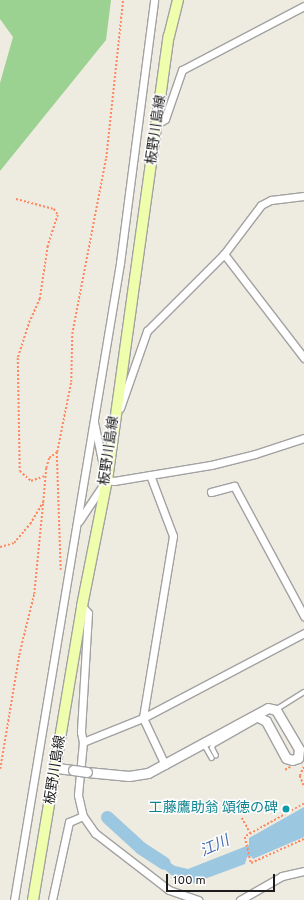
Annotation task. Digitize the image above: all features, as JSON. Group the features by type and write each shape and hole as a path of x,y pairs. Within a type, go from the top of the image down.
{"main road":[{"name":"板野川島線","path":"33,900 57,768 82,606 106,480 114,416 158,124 169,36 178,0"}],"street":[{"path":"150,0 153,9"},
{"path":"14,900 120,263 154,0"},
{"path":"153,9 159,0"},
{"path":"158,124 165,119 182,70 304,6"},
{"path":"114,416 120,409 147,331 224,254 261,205 271,200 304,196"},
{"path":"224,254 304,358"},
{"path":"77,524 106,480 94,420"},
{"path":"106,480 150,475 231,460 304,438"},
{"path":"150,475 172,536 143,718 165,765"},
{"path":"211,492 234,486 304,616"},
{"path":"82,606 88,614 81,732 84,742 78,795 83,816 95,833 168,890 198,900"},
{"path":"84,742 143,718 304,634"},
{"path":"57,768 138,776 165,765 259,717 268,708 276,710 299,749 296,759 286,758 259,717"},
{"path":"52,900 69,822 83,816"},
{"path":"240,900 282,876 304,871"}],"lane":[{"path":"276,710 280,705 304,692"},
{"path":"216,756 212,748 214,745 259,717"},
{"path":"204,744 212,758"}],"path":[{"path":"67,582 62,580 57,452 71,382 72,334 109,134 123,0"},
{"path":"16,199 54,209 58,215 48,246 40,299 30,321 18,358 20,471 31,481 45,476"},
{"path":"0,769 19,655 34,594 45,476 49,458 57,452"},
{"path":"0,547 8,546 20,537 43,502"},
{"path":"304,767 300,776 304,786"},
{"path":"304,804 245,838 250,863 304,839"},
{"path":"242,818 251,834"}],"green space":[{"path":"0,0 111,0 106,40 0,171 0,83 13,37 0,19"}],"water":[{"path":"304,807 304,837 253,859 251,856 247,857 245,864 191,884 176,879 149,856 152,851 175,866 188,869 249,845 249,838"}],"waterway":[{"name":"江川","path":"107,817 141,848 164,863"}],"place":[{"name":"工藤鷹助翁 頌徳の碑","path":"286,809"}]}
